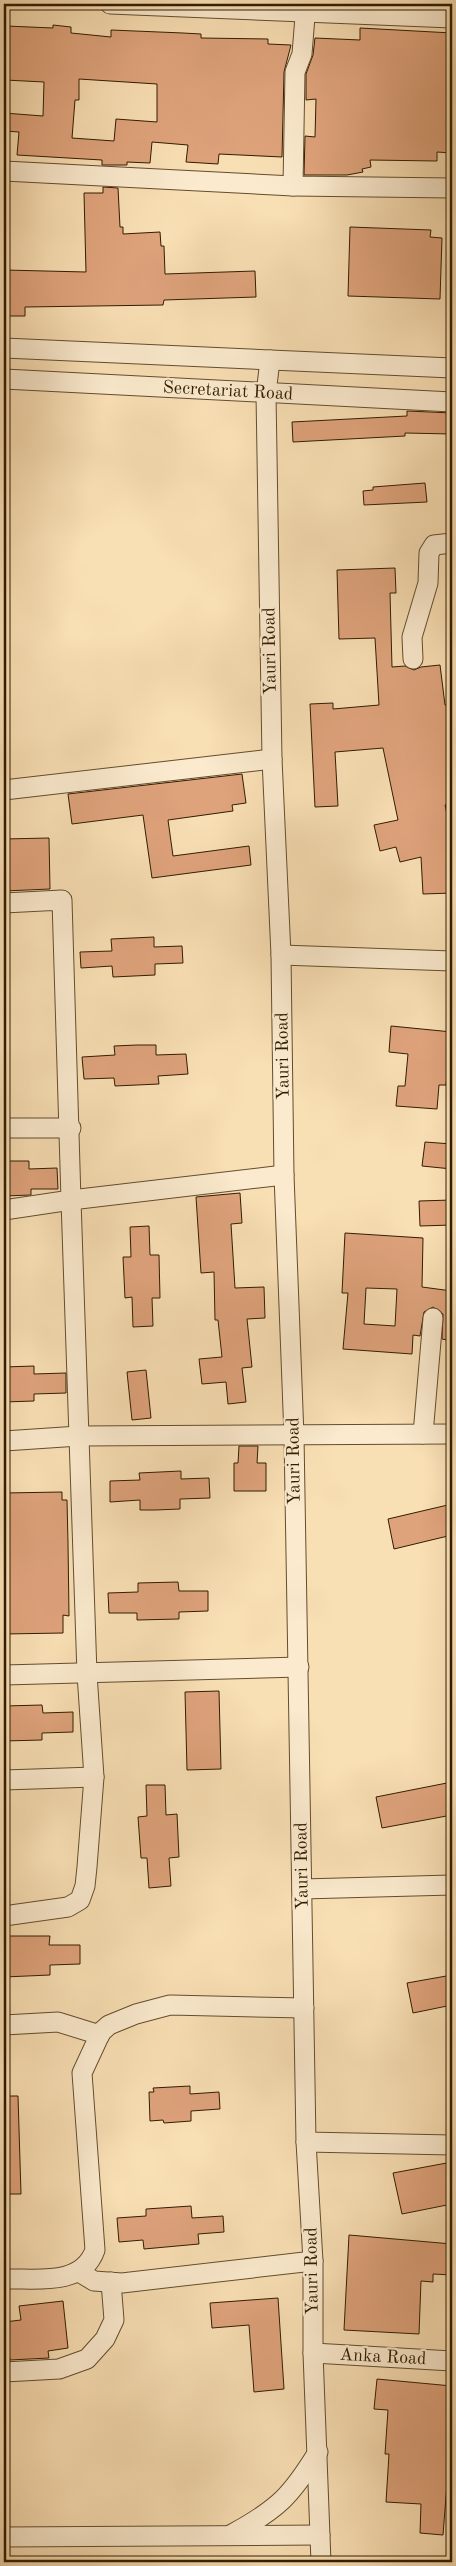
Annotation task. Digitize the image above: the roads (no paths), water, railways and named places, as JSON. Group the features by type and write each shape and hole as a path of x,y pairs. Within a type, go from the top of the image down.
{"street":[{"path":"110,4 306,8 452,18"},
{"path":"293,186 295,72 302,54 306,8"},
{"path":"4,171 293,186 452,188"},
{"name":"Secretariat Road","path":"4,348 452,368"},
{"name":"Yauri Road","path":"270,360 266,394 272,759 282,955 284,1175 294,1436 299,1667 306,2142 313,2261 313,2353 321,2562"},
{"name":"Secretariat Road","path":"4,379 266,394 452,402"},
{"path":"414,659 412,637 428,583 429,553 434,546 452,543"},
{"path":"4,790 272,759"},
{"path":"4,903 62,900 87,1674 94,1777 85,1886 80,1900 68,1907 4,1916"},
{"path":"282,955 452,961"},
{"path":"4,1128 70,1128"},
{"path":"4,1210 71,1200 284,1175"},
{"path":"423,1434 433,1318"},
{"path":"4,1441 79,1436 452,1434"},
{"path":"4,1674 87,1674 299,1667"},
{"path":"4,1780 94,1777"},
{"path":"302,1888 452,1885"},
{"path":"4,2279 65,2278 79,2272 91,2262 95,2250 82,2073 100,2034 109,2025 170,2005 304,2008"},
{"path":"4,2025 58,2022 100,2034"},
{"path":"306,2142 452,2145"},
{"path":"79,2272 94,2282 104,2284 313,2261"},
{"path":"4,2372 59,2369 88,2359 104,2339 114,2320 111,2282"},
{"name":"Anka Road","path":"313,2353 452,2361"},
{"path":"228,2536 258,2520 284,2500 297,2486 318,2452"},
{"path":"4,2537 320,2535"}]}
